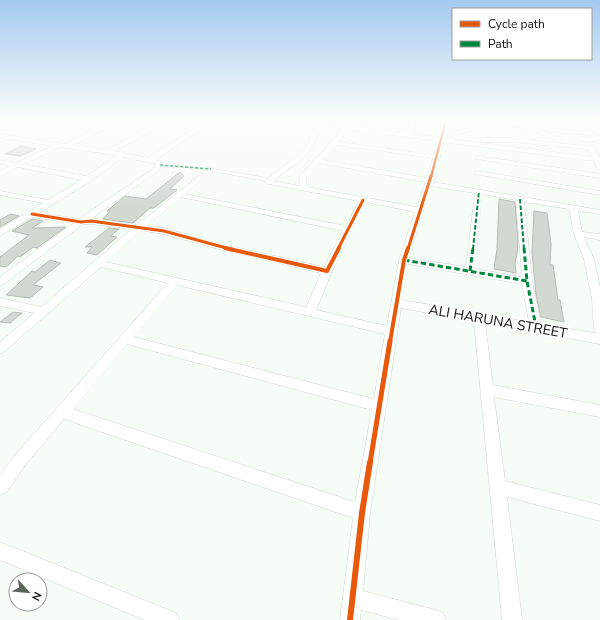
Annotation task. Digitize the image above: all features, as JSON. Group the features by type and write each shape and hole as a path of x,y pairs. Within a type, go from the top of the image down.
{"street":[{"path":"0,174 53,149"},
{"path":"0,282 81,222 156,170 160,163 88,149"},
{"path":"109,152 115,149"},
{"path":"150,160 167,149"},
{"path":"268,180 284,169 307,149"},
{"path":"303,188 304,184 302,179 329,149"},
{"path":"378,149 437,157"},
{"path":"350,620 362,513 396,302 404,260 439,149"},
{"path":"470,271 477,184 478,149"},
{"path":"509,149 598,160"},
{"path":"592,149 600,168"},
{"path":"0,233 121,158 122,155"},
{"path":"478,158 600,176"},
{"path":"319,161 429,182 600,193"},
{"path":"0,162 88,179"},
{"path":"0,349 98,263 211,169 268,180 269,182 420,210"},
{"path":"477,184 520,199 600,212"},
{"path":"0,193 49,202"},
{"path":"180,195 348,230"},
{"path":"520,199 527,281 536,327"},
{"path":"310,312 327,272 363,200"},
{"path":"573,208 578,234 589,259 598,292 600,330"},
{"path":"32,214 81,222 92,221 164,231 218,246 327,272"},
{"path":"578,234 600,237"},
{"path":"589,259 600,262"},
{"path":"404,260 527,281"},
{"path":"98,263 392,331"},
{"path":"0,486 21,459 175,281"},
{"path":"0,302 43,311"},
{"name":"ALI HARUNA STREET","path":"396,302 600,339"},
{"path":"479,317 512,620"},
{"path":"124,339 379,406"},
{"path":"487,390 600,411"},
{"path":"62,412 362,513"},
{"path":"498,486 600,513"},
{"path":"0,551 169,620"},
{"path":"353,598 436,620"}],"building":[{"path":"15,149 36,149 20,156 5,154"},
{"path":"180,172 184,176 170,189 177,190 154,208 150,208 133,223 103,219 110,211 107,211 125,196 146,199"},
{"path":"499,199 515,202 518,241 515,262 516,273 494,269 497,249"},
{"path":"534,211 547,213 551,244 550,265 553,265 558,300 560,300 564,322 541,317 536,295 532,253"},
{"path":"11,214 19,216 0,227 0,220"},
{"path":"32,219 43,221 32,228 66,227 37,248 33,247 20,257 18,256 6,267 0,266 0,257 29,235 12,231"},
{"path":"109,228 119,229 110,236 117,237 97,255 87,253 92,247 85,247"},
{"path":"50,260 61,263 33,285 43,287 30,298 6,295 32,271 35,272"},
{"path":"13,312 22,313 10,323 0,322"}],"marked path":[{"path":"160,165 211,169"},
{"path":"470,271 479,191"},
{"path":"520,199 527,281 536,327"},
{"path":"404,260 527,281"}],"cycle path":[{"path":"350,620 362,513 404,260 438,149"},
{"path":"32,214 81,222 91,221 164,231 218,246 327,271 363,200"}]}
